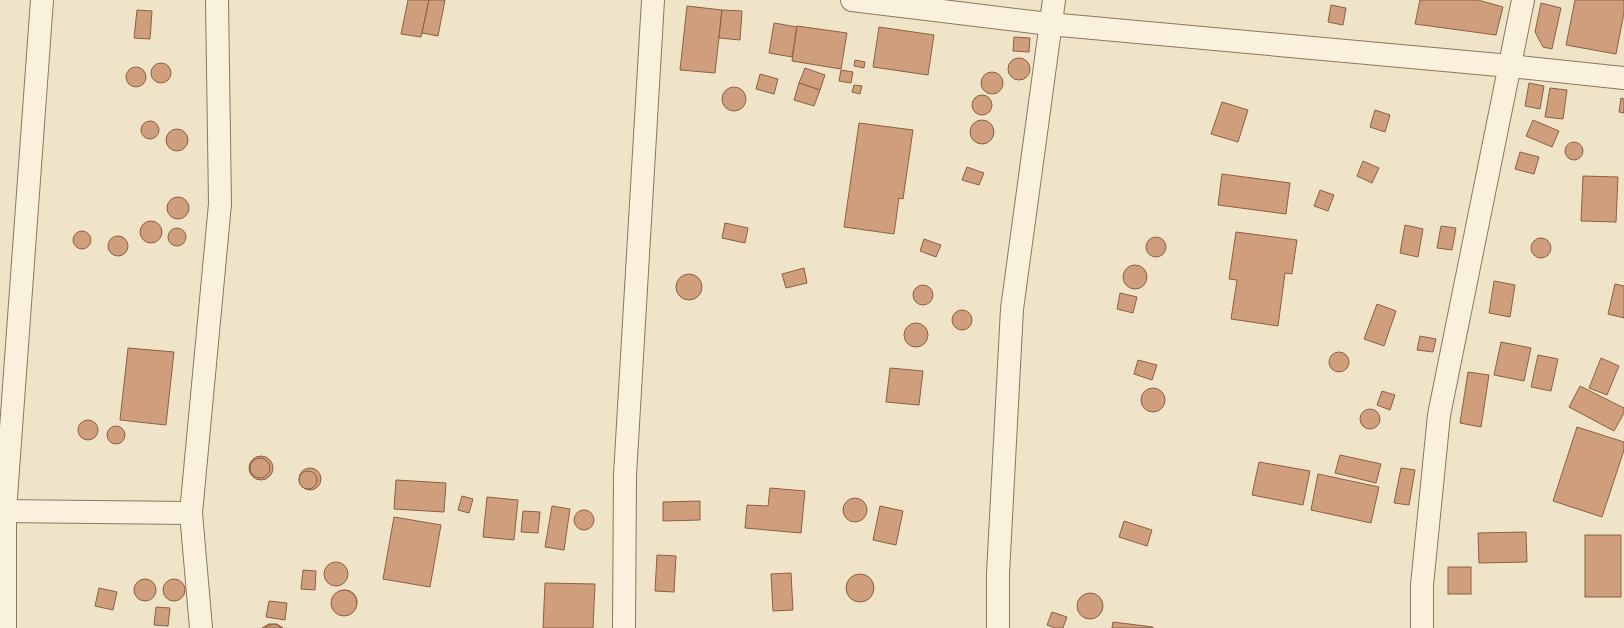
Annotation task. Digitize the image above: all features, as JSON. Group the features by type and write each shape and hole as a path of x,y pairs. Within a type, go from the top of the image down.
{"street":[{"path":"5,628 3,511 42,0"},
{"path":"201,628 191,513 220,204 217,0"},
{"path":"624,628 626,475 653,0"},
{"path":"852,0 1049,24 1510,66 1624,78"},
{"path":"998,628 998,574 1012,309 1049,24 1054,0"},
{"path":"1422,628 1422,584 1439,415 1523,0"},
{"path":"3,511 191,513"}],"building":[{"path":"408,0 429,0 421,37 401,34"},
{"path":"429,0 445,0 438,36 422,33"},
{"path":"1420,0 1478,0 1503,7 1496,35 1415,24"},
{"path":"1575,0 1624,0 1624,13 1616,54 1566,45"},
{"path":"1541,3 1561,8 1552,49 1543,47 1535,32"},
{"path":"1331,5 1346,8 1343,25 1328,22"},
{"path":"687,6 722,10 715,73 680,70"},
{"path":"137,10 152,11 150,39 134,38"},
{"path":"722,10 742,11 740,40 719,38"},
{"path":"774,23 797,27 792,57 769,53"},
{"path":"797,26 847,33 841,69 792,61"},
{"path":"879,27 934,35 928,75 873,67"},
{"path":"1014,37 1030,38 1029,52 1013,51"},
{"path":"1019,58 1027,61 1030,69 1027,77 1019,80 1011,77 1008,69 1011,61"},
{"path":"855,60 865,62 864,68 854,66"},
{"path":"161,63 168,66 171,73 168,80 161,83 154,80 151,73 154,66"},
{"path":"132,67 140,67 146,73 146,81 140,87 132,87 126,81 126,73"},
{"path":"805,68 825,75 820,90 799,83"},
{"path":"841,70 853,72 851,83 839,81"},
{"path":"992,72 1000,75 1003,83 1000,91 992,94 984,91 981,83 984,75"},
{"path":"760,74 778,79 774,94 756,89"},
{"path":"799,83 820,90 814,106 794,100"},
{"path":"1529,83 1544,86 1540,109 1525,106"},
{"path":"854,85 862,86 860,94 852,92"},
{"path":"729,87 739,87 746,94 746,104 739,111 729,111 722,104 722,94"},
{"path":"1550,88 1567,90 1563,119 1545,117"},
{"path":"978,95 986,95 992,101 992,109 986,115 978,115 972,109 972,101"},
{"path":"1621,98 1624,99 1624,113 1619,112"},
{"path":"1222,102 1248,110 1238,142 1211,134"},
{"path":"1375,110 1390,115 1385,132 1370,127"},
{"path":"982,120 990,124 994,132 990,140 982,144 974,140 970,132 974,124"},
{"path":"1533,120 1559,131 1552,147 1526,136"},
{"path":"150,121 154,122 158,126 158,134 154,138 150,139 146,138 142,134 141,130 142,126 146,122"},
{"path":"859,123 913,130 903,199 899,198 894,234 844,227"},
{"path":"177,129 181,130 187,136 187,144 181,150 177,151 173,150 167,144 166,140 167,136 173,130"},
{"path":"1574,142 1578,143 1582,147 1582,155 1578,159 1574,160 1570,159 1566,155 1565,151 1566,147 1570,143"},
{"path":"1520,152 1539,157 1534,174 1515,169"},
{"path":"1363,161 1379,168 1372,183 1357,176"},
{"path":"967,167 984,173 979,185 962,180"},
{"path":"1222,174 1290,183 1286,214 1218,205"},
{"path":"1583,176 1618,177 1616,222 1581,221"},
{"path":"1320,190 1334,195 1328,211 1314,206"},
{"path":"178,197 186,200 189,208 186,216 178,219 170,216 167,208 170,200"},
{"path":"151,221 159,224 162,232 159,240 151,243 143,240 140,232 143,224"},
{"path":"725,223 748,228 745,243 722,238"},
{"path":"1405,225 1423,229 1418,257 1400,253"},
{"path":"1441,226 1456,228 1452,250 1437,248"},
{"path":"177,228 183,231 186,237 183,243 177,246 171,243 168,237 171,231"},
{"path":"82,231 86,232 90,236 90,244 86,248 82,249 78,248 74,244 73,240 74,236 78,232"},
{"path":"1236,232 1297,240 1292,274 1285,273 1278,326 1231,319 1237,280 1229,279"},
{"path":"118,236 125,239 128,246 125,253 118,256 111,253 108,246 111,239"},
{"path":"1156,237 1163,240 1166,247 1163,254 1156,257 1149,254 1146,247 1149,240"},
{"path":"1541,238 1548,241 1551,248 1548,255 1541,258 1534,255 1531,248 1534,241"},
{"path":"924,239 941,245 936,257 920,251"},
{"path":"1135,265 1143,269 1147,277 1143,285 1135,289 1127,285 1123,277 1127,269"},
{"path":"804,268 807,283 786,288 782,274"},
{"path":"689,274 698,278 702,287 698,296 689,300 680,296 676,287 680,278"},
{"path":"1494,281 1515,285 1510,317 1489,313"},
{"path":"1615,284 1624,286 1624,318 1608,314"},
{"path":"919,285 927,285 933,291 933,299 927,305 919,305 913,299 913,291"},
{"path":"1120,293 1137,297 1133,313 1117,309"},
{"path":"1377,304 1396,311 1384,346 1364,339"},
{"path":"962,310 969,313 972,320 969,327 962,330 955,327 952,320 955,313"},
{"path":"916,323 924,327 928,335 924,343 916,347 908,343 904,335 908,327"},
{"path":"1420,336 1436,339 1433,352 1417,350"},
{"path":"1501,342 1531,348 1524,381 1494,375"},
{"path":"128,348 174,352 166,425 120,420"},
{"path":"1335,352 1343,352 1349,358 1349,366 1343,372 1335,372 1329,366 1329,358"},
{"path":"1538,355 1558,359 1551,391 1531,387"},
{"path":"1601,358 1619,366 1607,395 1589,388"},
{"path":"1138,360 1157,365 1152,380 1134,374"},
{"path":"890,368 923,371 919,405 886,402"},
{"path":"1468,372 1489,375 1481,427 1460,423"},
{"path":"1580,386 1624,408 1624,413 1614,431 1569,407"},
{"path":"1153,388 1158,389 1164,395 1164,405 1158,411 1153,412 1148,411 1142,405 1141,400 1142,395 1148,389"},
{"path":"1382,391 1395,395 1390,410 1377,405"},
{"path":"1370,409 1377,412 1380,419 1377,426 1370,429 1363,426 1360,419 1363,412"},
{"path":"88,420 95,423 98,430 95,437 88,440 81,437 78,430 81,423"},
{"path":"116,426 123,428 125,435 123,442 116,444 109,442 107,435 109,428"},
{"path":"1577,427 1624,442 1624,450 1602,517 1553,501"},
{"path":"1340,455 1381,464 1376,483 1335,473"},
{"path":"261,456 269,460 273,468 269,476 261,480 253,476 249,468 253,460"},
{"path":"256,458 264,458 270,464 270,472 264,478 256,478 250,472 250,464"},
{"path":"1259,462 1310,471 1303,505 1252,495"},
{"path":"310,468 314,469 320,475 320,483 314,489 310,490 306,489 300,483 299,479 300,475 306,469"},
{"path":"1401,468 1415,470 1409,505 1394,503"},
{"path":"308,471 314,474 317,480 314,486 308,489 302,486 299,480 302,474"},
{"path":"1318,474 1379,487 1371,523 1311,510"},
{"path":"396,480 446,483 444,512 394,509"},
{"path":"770,488 805,491 801,533 745,528 747,505 768,506"},
{"path":"462,496 473,499 469,513 458,510"},
{"path":"487,497 518,500 514,540 483,537"},
{"path":"855,498 864,501 867,510 864,519 855,522 846,519 843,510 846,501"},
{"path":"700,501 700,520 663,521 663,502"},
{"path":"552,506 570,509 564,550 545,547"},
{"path":"880,506 903,511 896,545 873,540"},
{"path":"584,510 591,513 594,520 591,527 584,530 577,527 574,520 577,513"},
{"path":"523,511 540,512 538,533 521,532"},
{"path":"394,517 441,525 430,587 383,579"},
{"path":"1124,521 1152,530 1147,546 1119,537"},
{"path":"1526,532 1527,562 1479,563 1478,533"},
{"path":"1585,535 1621,535 1621,597 1585,597"},
{"path":"657,555 676,556 674,592 655,591"},
{"path":"336,562 344,566 348,574 344,582 336,586 328,582 324,574 328,566"},
{"path":"1448,567 1471,567 1471,594 1448,594"},
{"path":"303,570 316,571 315,590 301,589"},
{"path":"791,573 793,610 773,611 771,574"},
{"path":"860,574 870,578 874,588 870,598 860,602 850,598 846,588 850,578"},
{"path":"145,579 153,582 156,590 153,598 145,601 137,598 134,590 137,582"},
{"path":"174,579 178,580 184,586 184,594 178,600 174,601 170,600 164,594 163,590 164,586 170,580"},
{"path":"545,583 595,584 593,628 543,628"},
{"path":"99,588 117,592 113,610 95,606"},
{"path":"344,590 353,594 357,603 353,612 344,616 335,612 331,603 335,594"},
{"path":"345,590 354,593 357,602 354,611 345,614 336,611 333,602 336,593"},
{"path":"1090,593 1099,597 1103,606 1099,615 1090,619 1081,615 1077,606 1081,597"},
{"path":"269,601 287,603 285,620 266,617"},
{"path":"156,607 170,608 168,626 154,625"},
{"path":"1052,612 1067,617 1063,628 1055,628 1047,625"},
{"path":"1113,622 1153,627 1153,628 1112,628"},
{"path":"269,624 277,624 283,628 262,628"},
{"path":"274,624 283,628 265,628 267,626"}]}
